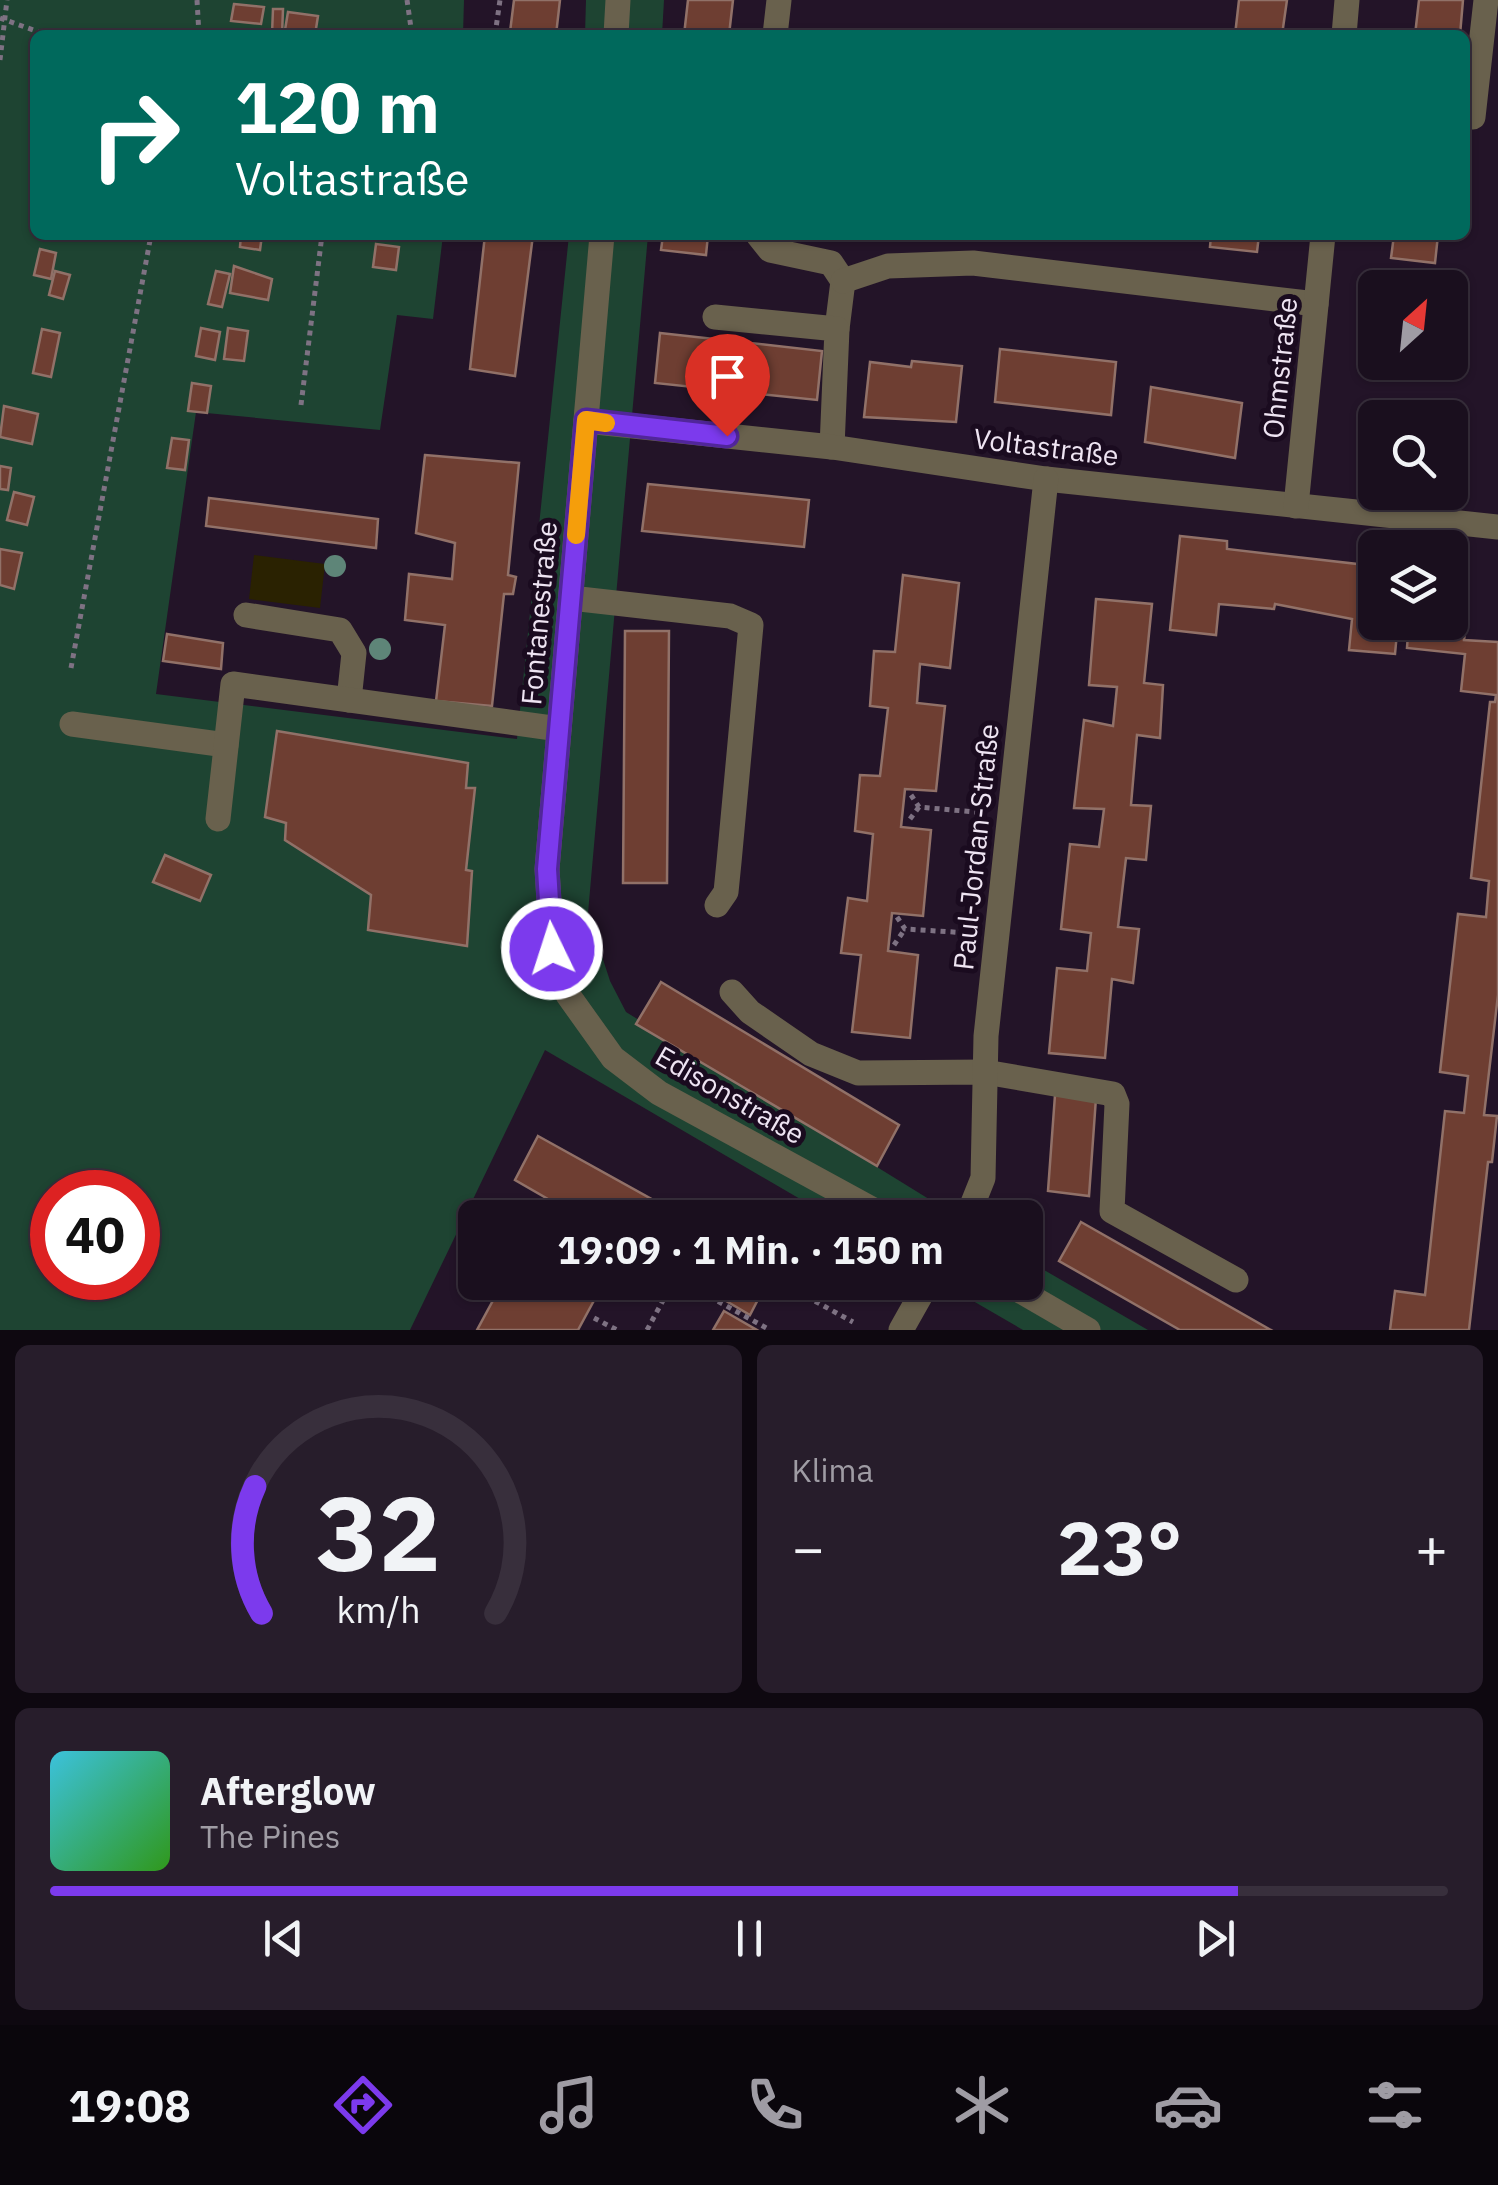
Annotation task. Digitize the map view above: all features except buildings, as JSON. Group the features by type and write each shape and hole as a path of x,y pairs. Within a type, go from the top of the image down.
{"street":[{"path":"616,30 618,0"},
{"path":"775,30 778,0"},
{"path":"1344,30 1347,0"},
{"path":"1473,117 1486,0"},
{"name":"Fontanestraße","path":"568,995 552,949 547,869 602,240"},
{"path":"762,240 770,250 831,263 844,280 837,329 832,447"},
{"name":"Ohmstraße","path":"1296,506 1322,240"},
{"path":"844,280 888,266 973,263 1316,304"},
{"path":"715,317 837,329"},
{"name":"Voltastraße","path":"586,420 832,447 1046,480 1498,527"},
{"name":"Paul-Jordan-Straße","path":"975,1200 984,1178 985,1072 997,935 1046,480"},
{"path":"571,598 730,616 751,624 730,862 726,892 716,905"},
{"path":"246,616 340,630 354,653 349,700"},
{"path":"218,819 233,684 559,730"},
{"path":"72,724 226,744"},
{"path":"732,992 750,1012 811,1054 858,1073 985,1072 1113,1094 1117,1104 1112,1211 1236,1280"},
{"name":"Edisonstraße","path":"568,995 613,1058 648,1086 855,1200"},
{"path":"901,1330 918,1300"},
{"path":"1036,1300 1088,1330"}],"path":[{"path":"0,60 7,0"},
{"path":"197,0 199,30"},
{"path":"407,0 411,30"},
{"path":"496,30 500,0"},
{"path":"4,19 33,30"},
{"path":"72,668 150,240"},
{"path":"300,405 321,240"},
{"path":"912,795 919,807"},
{"path":"919,807 1008,816"},
{"path":"910,819 919,807"},
{"path":"896,917 905,929 997,935"},
{"path":"894,945 905,929"},
{"path":"647,1330 663,1300"},
{"path":"716,1300 770,1330"},
{"path":"813,1300 853,1322"},
{"path":"594,1318 617,1330"}],"green space":[{"path":"0,0 464,0 463,30 30,30 30,240 442,240 433,319 397,315 380,430 196,412 156,694 517,739 568,240 648,240 588,913 610,981 626,1012 930,1200 802,1200 545,1050 473,1200 458,1200 458,1230 410,1330 0,1330"},
{"path":"586,0 664,0 662,30 585,30"},
{"path":"1043,1269 1148,1330 1023,1330 971,1300 1043,1300"}],"sand":[{"path":"254,555 325,564 320,608 249,599"}],"slow traffic":[{"path":"576,535 586,420 606,423"}],"route":[{"path":"552,949 547,869 586,420 727,436"}]}
